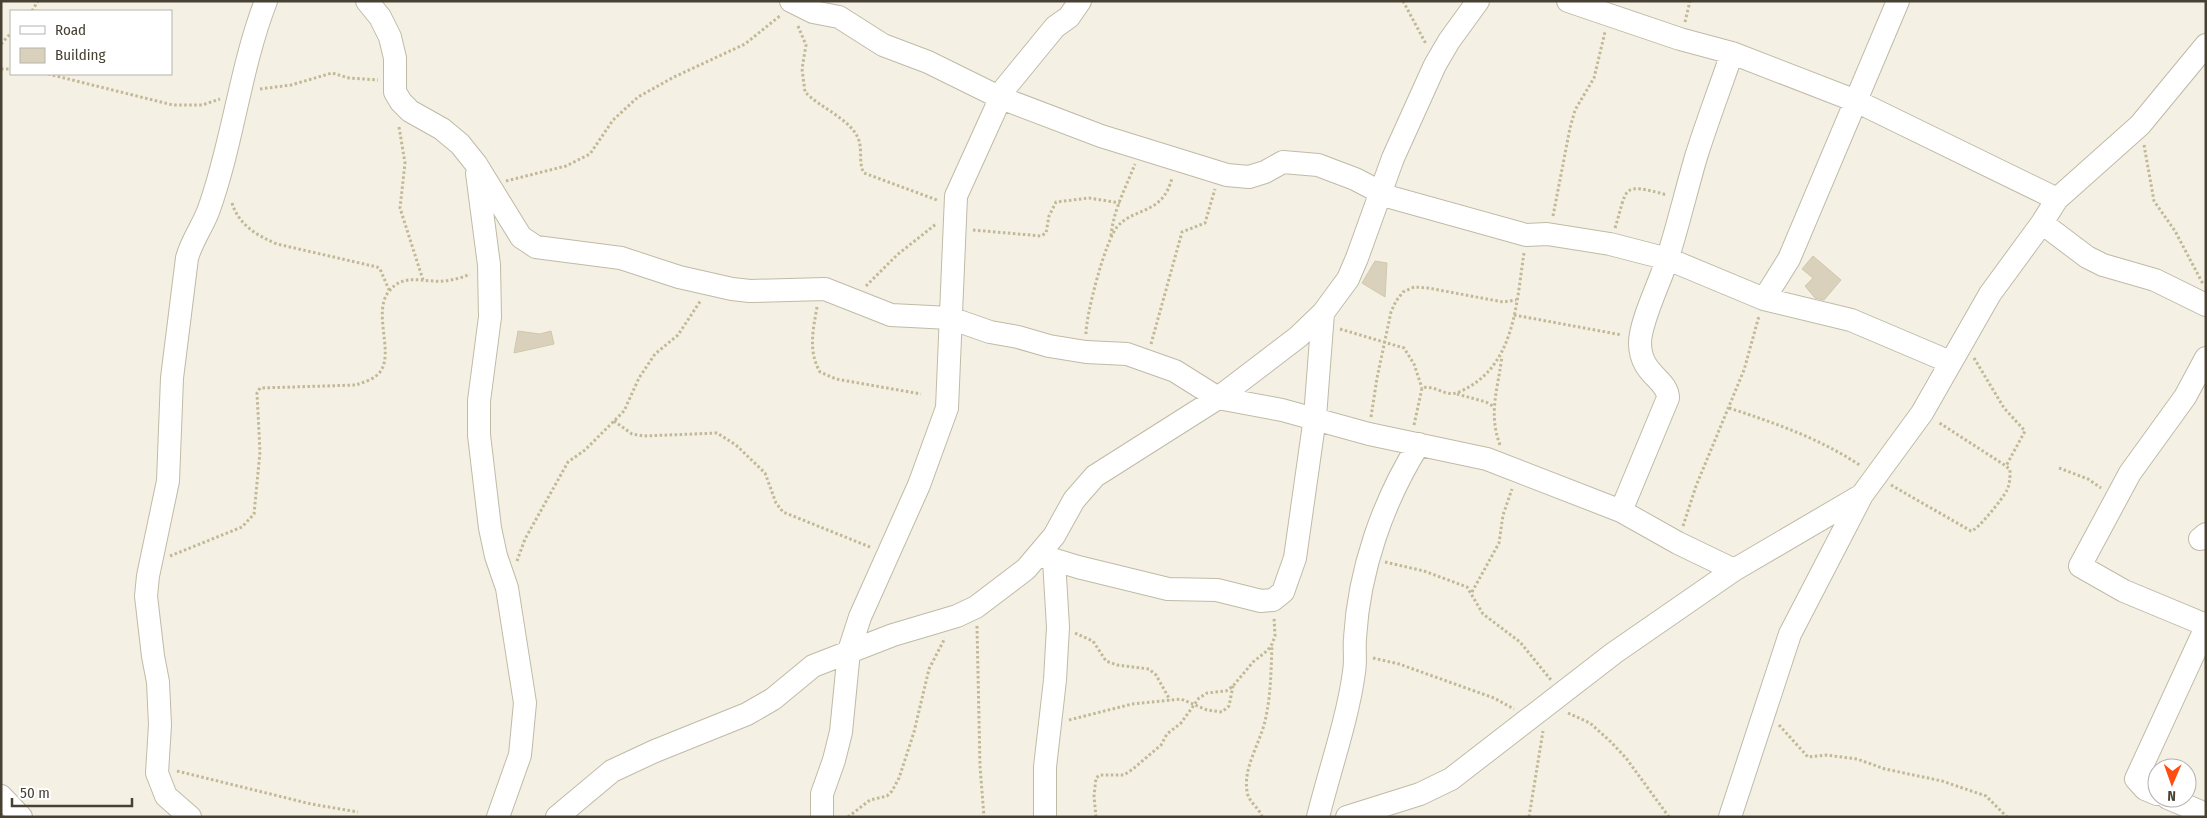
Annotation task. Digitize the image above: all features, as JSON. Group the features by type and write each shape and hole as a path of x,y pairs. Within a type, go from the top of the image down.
{"street":[{"path":"190,817 166,796 157,773 160,708 158,682 147,612 148,576 168,481 172,378 187,258 208,210 241,93 250,51 266,1"},
{"path":"367,1 380,17 390,37 395,58 395,92 410,111 442,129 460,144 476,164 521,237 536,247 621,258 679,277 750,291 832,290 852,301 891,315 950,318 990,332 1048,346 1086,352 1127,354 1148,360 1174,371 1218,398 1315,417 1369,434 1464,453 1515,470 1621,512 1678,543 1734,570"},
{"path":"822,817 822,794 834,760 845,712 850,651 860,618 919,485 947,408 956,196 1005,88 1055,27 1069,17 1080,1"},
{"path":"1568,1 1609,16 1732,53 1856,101 2057,199"},
{"path":"1764,299 1789,259 1898,1"},
{"path":"1045,817 1044,767 1058,627 1046,558 1054,536 1074,500 1090,480 1218,398 1323,318 1351,272 1393,158 1435,65 1476,2"},
{"path":"795,8 839,17 883,45 928,62 1001,98 1101,136 1218,172 1249,177 1265,172 1283,162 1302,162 1335,170 1380,193 1536,234 1610,244 1668,259 1764,299 1851,320 1950,362"},
{"path":"1730,817 1790,634 1862,495 1922,413 1990,294 2042,223 2057,199 2140,125 2206,45"},
{"path":"1621,512 1668,398 1668,391 1663,383 1650,373 1640,354 1640,340 1668,259 1696,157 1732,53"},
{"path":"476,164 489,265 490,317 478,435 490,528 506,588 525,702 525,728 520,755 498,817"},
{"path":"2042,223 2087,257 2103,265 2154,280 2203,304"},
{"path":"557,817 612,772 655,751 746,714 773,699 813,666 850,651 966,612 1026,569 1046,558 1168,589 1217,590 1261,601 1273,600 1283,592 1295,558 1315,417 1323,318"},
{"path":"2147,790 2136,779 2206,626 2124,591 2080,567 2140,458 2185,397 2206,358"},
{"path":"1318,817 1352,681 1360,600 1370,558 1387,505 1414,443"},
{"path":"1347,817 1420,794 1451,779 1554,702 1614,653 1734,570 1862,495"},
{"path":"1,796 22,817"},
{"path":"2192,808 2206,814"}],"path":[{"path":"1404,1 1435,65"},
{"path":"488,185 566,166 590,154 613,120 638,97 674,77 745,44 795,8 806,45 802,68 805,92 828,108 856,133 859,139 864,173 910,192 956,216 1041,236 1046,233 1049,216 1056,202 1089,198 1120,203"},
{"path":"1456,393 1484,375 1502,353 1512,331 1516,300 1536,234 1558,192 1575,110 1594,78 1609,16"},
{"path":"1,44 10,33"},
{"path":"52,75 187,106 202,105 241,93 291,85 332,73 349,78 378,80 395,92"},
{"path":"398,122 405,163 400,208 423,280"},
{"path":"2140,125 2154,201 2175,231 2194,269 2202,277 2204,286 2203,304"},
{"path":"1111,239 1112,225 1142,148"},
{"path":"1086,352 1087,320 1098,275 1111,239 1117,227 1157,204 1166,194 1177,159"},
{"path":"1148,360 1179,238 1182,232 1205,224 1209,217 1218,172"},
{"path":"1610,244 1624,196 1630,189 1640,188 1684,200"},
{"path":"231,200 240,220 263,238 276,244 377,267 380,269 389,290"},
{"path":"852,301 897,255 936,224 950,222 956,216"},
{"path":"150,564 242,527 254,514 260,452 257,393 260,388 356,385 371,379 380,372 384,359 382,309 389,290 402,281 447,281 463,277 489,265"},
{"path":"506,588 525,539 568,462 585,450 624,411 639,378 655,354 678,335 712,283"},
{"path":"1369,434 1377,378 1396,301 1403,292 1414,287 1503,302 1516,300"},
{"path":"821,289 812,337 812,350 820,372 836,379 921,394"},
{"path":"1678,543 1696,486 1744,370 1764,299"},
{"path":"1514,315 1640,340"},
{"path":"1323,318 1386,344 1404,348 1409,353 1422,388 1414,443"},
{"path":"1964,337 1980,370 2004,408 2025,431 2006,466"},
{"path":"1472,592 1499,542 1515,470 1493,426 1502,353"},
{"path":"1422,388 1426,387 1443,393 1456,393 1494,406"},
{"path":"1729,408 1780,424 1808,437 1855,462 1966,530 1976,531 2008,490 2010,470 1922,413"},
{"path":"614,421 632,434 644,436 717,433 736,446 764,473 776,504 783,512 846,539 888,553"},
{"path":"2059,468 2088,479 2117,497"},
{"path":"1370,558 1451,579 1467,587 1472,592 1475,602 1483,614 1520,642 1551,679 1554,702 1529,817"},
{"path":"1096,817 1094,796 1096,778 1100,775 1124,775 1134,769 1162,746 1167,734 1181,723 1193,704 1207,693 1226,691 1233,686 1253,662 1268,650 1275,636 1273,600"},
{"path":"848,817 870,800 886,796 895,784 914,732 929,668 966,612"},
{"path":"966,612 984,817"},
{"path":"1058,627 1093,640 1106,661 1117,665 1149,669 1156,675 1170,700"},
{"path":"1262,817 1249,799 1246,790 1269,701 1272,644"},
{"path":"1355,656 1399,664 1494,698 1509,705 1528,721"},
{"path":"1049,728 1106,710 1170,700 1181,699 1207,710 1222,712 1229,706 1233,686"},
{"path":"1554,702 1564,711 1590,723 1611,742 1626,758 1669,817"},
{"path":"1765,707 1793,742 1808,757 1826,755 1857,759 1885,769 1942,781 1986,796 2007,817"},
{"path":"157,773 171,769 228,785 310,804 358,812"}],"building":[{"path":"1813,256 1841,280 1824,300 1815,298 1805,286 1813,278 1802,269"},
{"path":"1375,261 1387,263 1385,297 1362,283"},
{"path":"518,331 540,334 551,331 554,344 514,353"}]}
